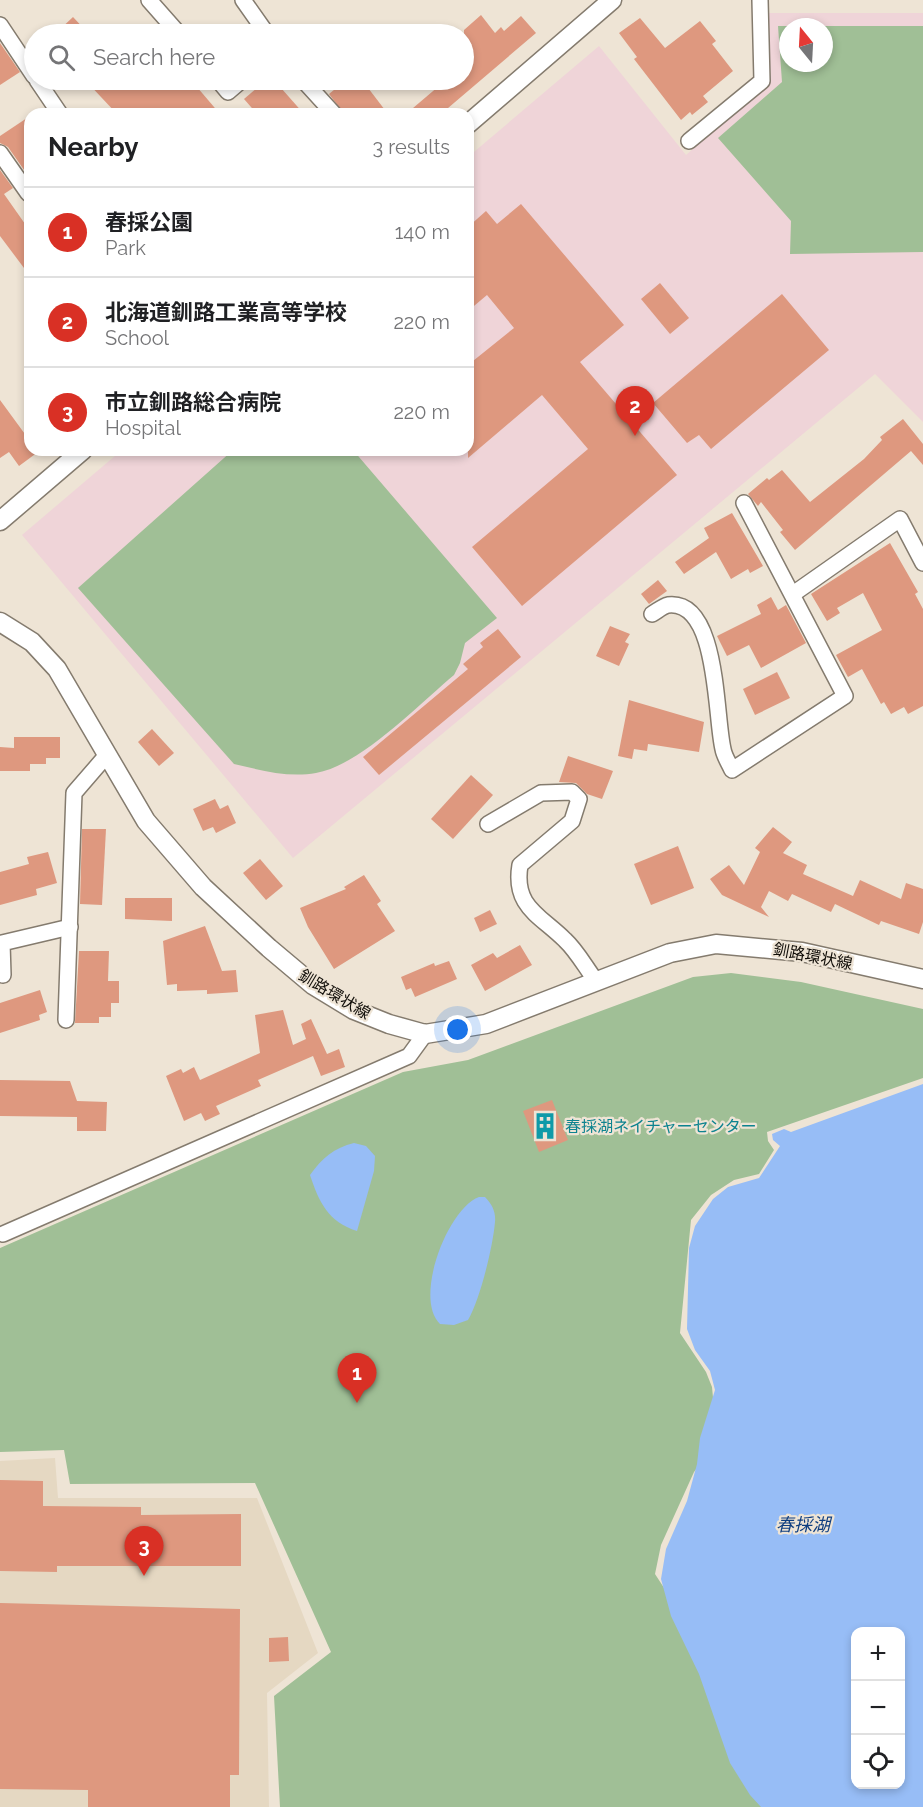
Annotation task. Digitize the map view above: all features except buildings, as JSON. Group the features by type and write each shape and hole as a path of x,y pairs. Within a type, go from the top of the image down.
{"street":[{"path":"149,0 170,24"},
{"path":"243,0 260,24"},
{"path":"474,119 612,0"},
{"path":"689,141 762,81 760,0"},
{"path":"0,25 24,60"},
{"path":"44,90 56,108"},
{"path":"312,90 329,108"},
{"path":"0,153 24,187"},
{"path":"0,520 76,456"},
{"path":"652,614 667,605 679,607 697,619 706,637 723,750 732,770 845,696 744,503"},
{"path":"793,594 900,519 923,562"},
{"name":"釧路環状線","path":"0,622 32,642 57,669 146,821 203,887 313,985 354,1010 389,1024 425,1034 486,1024 670,953 716,944 802,952 923,979"},
{"path":"66,1020 74,793 106,756"},
{"path":"488,824 541,793 572,792 579,799 572,821 520,865 518,879 522,897 533,913 566,940 596,981"},
{"path":"3,975 2,943 70,927"},
{"path":"3,1234 409,1056 425,1034"}],"shaded area":[{"path":"765,13 923,13 923,422 875,374 293,858 22,535 115,456 474,456 474,152 599,46 686,155 770,81"},
{"path":"55,1458 58,1498 257,1498 318,1653 267,1693 269,1807 0,1807 0,1461"}],"green space":[{"path":"833,26 923,26 923,252 790,254 791,221 718,138 782,82 781,72 833,72"},
{"path":"226,456 358,456 497,618 465,643 454,675 370,746 333,768 316,773 285,774 234,764 78,588"},
{"path":"731,973 801,982 923,1009 923,1078 767,1132 768,1141 774,1150 759,1174 734,1180 711,1195 691,1220 680,1333 706,1372 712,1387 715,1419 710,1452 694,1472 661,1545 655,1574 724,1680 769,1807 280,1807 274,1696 331,1652 255,1483 70,1484 64,1450 0,1452 0,1248 403,1072 468,1060 693,977"}],"water":[{"name":"春採湖","path":"923,1084 923,1807 761,1807 750,1795 730,1763 699,1674 671,1616 661,1579 666,1549 687,1501 697,1464 700,1438 715,1390 710,1371 695,1350 687,1329 689,1248 695,1226 713,1199 728,1187 759,1178 780,1146 773,1140 772,1134 784,1129 791,1132"},
{"path":"354,1143 366,1146 375,1156 374,1171 357,1231 339,1222 326,1210 310,1175 329,1154"},
{"path":"479,1197 485,1197 490,1202 495,1218 492,1245 481,1287 468,1320 454,1325 440,1324 433,1312 430,1295 432,1275 438,1255 456,1218 467,1205"}],"place":[{"name":"北海道釧路工業高等学校","path":"635,436"},
{"name":"春採湖ネイチャーセンター","path":"545,1126"},
{"name":"春採公園","path":"357,1403"},
{"name":"市立釧路総合病院","path":"144,1576"}]}
